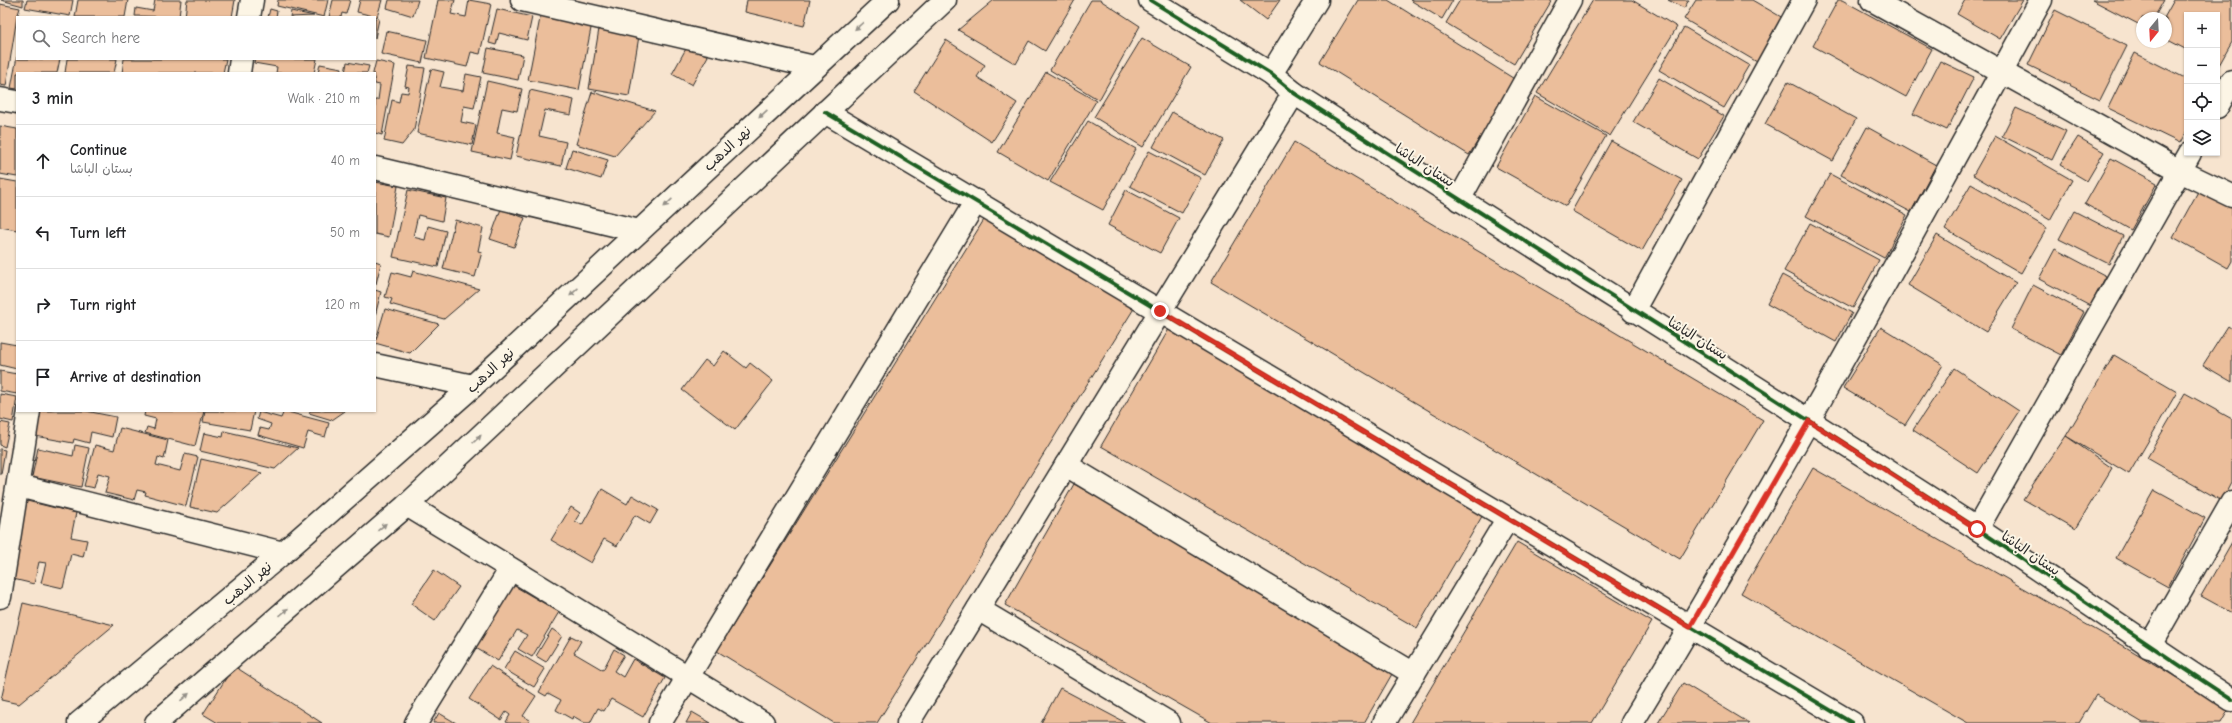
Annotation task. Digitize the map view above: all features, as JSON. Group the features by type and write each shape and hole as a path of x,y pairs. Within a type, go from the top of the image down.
{"street":[{"path":"249,16 252,0"},
{"path":"522,0 814,67"},
{"name":"نهر الدهب","path":"78,723 283,553 473,386 814,67 888,0"},
{"path":"156,723 407,505 945,0"},
{"name":"بستان الباشا","path":"1150,0 1271,74 1294,93 1458,200 1809,421 1977,529 2149,647 2232,700"},
{"path":"1271,74 1317,0"},
{"path":"1458,200 1570,0"},
{"path":"1633,310 1804,0"},
{"path":"1872,0 2002,72 2185,162 2232,196"},
{"path":"1632,723 1690,627 1809,421 2041,0"},
{"path":"239,72 241,60"},
{"path":"2220,102 2232,81"},
{"path":"908,723 1294,93"},
{"path":"0,99 16,102"},
{"path":"825,112 1852,723"},
{"path":"1977,529 2185,162"},
{"path":"376,168 639,231"},
{"path":"660,723 976,201"},
{"path":"376,365 473,386"},
{"path":"0,596 19,486 29,412"},
{"path":"1066,465 1414,674"},
{"path":"19,486 283,553"},
{"path":"2149,647 2232,502"},
{"path":"407,505 510,570 763,723"},
{"path":"1384,723 1508,518"},
{"path":"416,723 510,570"},
{"path":"978,608 1169,723"}],"building":[{"path":"1,0 23,0 23,6"},
{"path":"27,0 73,0 70,16 25,8"},
{"path":"78,0 128,0 125,16 75,16"},
{"path":"155,0 181,0 179,16 135,16 136,8 153,11"},
{"path":"187,0 235,0 232,16 185,16"},
{"path":"278,0 328,0 324,16 277,6"},
{"path":"333,0 350,0 346,14 342,13 341,16 329,16"},
{"path":"360,0 382,0 377,17 357,12"},
{"path":"389,0 418,0 413,16 387,8"},
{"path":"438,0 455,0 451,14 466,17 469,0 491,4 480,54 471,52 467,67 426,58"},
{"path":"747,0 810,0 804,26 745,12"},
{"path":"994,0 1075,0 1045,51 1029,41 1016,64 958,30"},
{"path":"1091,0 1100,0 1140,26 1099,100 1050,70"},
{"path":"1240,0 1280,0 1266,20"},
{"path":"1358,0 1388,0 1516,80 1469,155 1320,62"},
{"path":"1410,0 1453,0 1442,19"},
{"path":"1460,0 1552,0 1514,64 1446,23"},
{"path":"1593,0 1632,0 1677,27 1610,136 1537,93"},
{"path":"1668,0 1689,0 1684,8"},
{"path":"1696,0 1752,0 1783,18 1757,62 1684,19"},
{"path":"1838,0 1842,0 1932,49 1906,97 1813,46"},
{"path":"1965,0 2023,0 2000,39 1957,14"},
{"path":"2092,0 2164,0 2157,12 2136,12 2136,23"},
{"path":"2174,0 2232,0 2232,42 2220,63 2220,12 2184,12 2184,48 2172,42 2172,12 2167,12"},
{"path":"0,4 20,8 16,16 6,86 0,85"},
{"path":"542,8 593,18 579,90 528,80"},
{"path":"270,9 277,11 276,16 268,16"},
{"path":"497,9 532,17 527,40 499,33 496,45 489,43"},
{"path":"2055,10 2127,46 2100,100 2028,65"},
{"path":"291,11 314,16 290,16"},
{"path":"376,18 379,19 376,33"},
{"path":"600,23 640,30 629,96 589,89"},
{"path":"1684,27 1749,65 1724,108 1659,70"},
{"path":"386,31 427,40 422,63 381,54"},
{"path":"1142,38 1191,67 1143,147 1094,117"},
{"path":"946,40 985,65 977,77 1017,103 992,142 914,91"},
{"path":"688,45 708,56 692,85 672,74"},
{"path":"488,48 523,55 518,80 483,73"},
{"path":"2135,53 2184,78 2184,135 2180,143 2108,108"},
{"path":"16,60 60,60 57,72 16,72 16,89 11,88"},
{"path":"67,60 117,60 114,72 65,72"},
{"path":"124,60 226,60 223,72 122,72"},
{"path":"255,60 317,60 314,72 276,72 277,67 254,63"},
{"path":"376,61 395,65 382,135 376,133 376,100 378,100 380,85 376,84 376,72 373,72"},
{"path":"1940,61 1974,77 1947,130 1913,114"},
{"path":"347,62 369,66 367,72 345,72"},
{"path":"320,64 342,68 341,72 318,72"},
{"path":"409,66 425,68 414,130 402,145 384,141 392,100 399,102 401,92 408,93 409,87 405,86"},
{"path":"431,69 444,72 440,87 463,91 466,74 481,77 474,108 464,106 461,122 476,125 472,145 417,133"},
{"path":"1046,72 1096,101 1048,181 998,152"},
{"path":"1659,78 1724,116 1698,159 1633,122"},
{"path":"487,81 522,89 517,111 502,108 497,133 515,137 510,160 472,152"},
{"path":"1788,82 1856,119 1833,161 1765,124"},
{"path":"530,90 574,100 571,115 545,110 539,136 566,142 561,166 516,156"},
{"path":"592,92 655,111 615,156 576,144"},
{"path":"1535,96 1606,136 1566,206 1496,167"},
{"path":"2016,108 2066,131 2052,160 2002,136"},
{"path":"1172,112 1224,140 1205,175 1153,147"},
{"path":"1088,121 1136,149 1103,210 1050,182"},
{"path":"0,126 16,129 16,177 0,174"},
{"path":"1867,127 1936,165 1911,212 1841,175"},
{"path":"1995,136 2072,180 2050,220 1973,175"},
{"path":"2078,137 2104,152 2087,181 2060,165"},
{"path":"1611,141 1682,180 1642,251 1572,211"},
{"path":"1294,142 1763,420 1680,559 1211,282"},
{"path":"572,149 608,160 601,179 566,168"},
{"path":"1149,151 1201,178 1182,213 1130,186"},
{"path":"2111,158 2157,183 2131,230 2085,204"},
{"path":"1830,174 1907,215 1884,258 1806,216"},
{"path":"0,179 16,182 16,230 0,227"},
{"path":"376,182 398,186 389,237 376,234"},
{"path":"1971,184 2047,228 2021,273 1945,229"},
{"path":"2200,188 2232,206 2232,261 2228,268 2173,237"},
{"path":"408,190 446,198 442,221 418,215 413,237 425,240 428,226 446,231 438,267 393,257"},
{"path":"1126,190 1179,218 1160,253 1108,225"},
{"path":"501,209 525,218 514,247 490,239"},
{"path":"990,210 1138,302 877,723 834,723 717,651"},
{"path":"2074,211 2123,236 2109,264 2059,239"},
{"path":"455,220 483,228 478,251 482,252 475,277 443,269"},
{"path":"1810,223 1879,260 1853,308 1784,271"},
{"path":"1937,235 2016,283 1986,332 1908,285"},
{"path":"2055,249 2106,276 2090,306 2039,279"},
{"path":"376,261 381,263 376,284"},
{"path":"413,271 479,289 444,319 390,304 392,299 385,297 392,272 411,277"},
{"path":"1782,275 1852,313 1836,342 1767,304"},
{"path":"2033,285 2084,312 2061,355 2011,329"},
{"path":"376,290 381,292 376,312"},
{"path":"385,309 439,324 410,353 376,343"},
{"path":"1172,324 1488,506 1417,628 1101,446"},
{"path":"2228,326 2232,329 2232,382 2203,365"},
{"path":"1881,327 1943,365 1905,425 1843,388"},
{"path":"0,342 16,345 16,369 0,365"},
{"path":"724,351 746,368 750,363 773,381 735,430 682,390 705,360 713,366"},
{"path":"2114,355 2177,392 2129,474 2066,436"},
{"path":"1954,368 2019,411 1978,473 1913,430"},
{"path":"0,371 16,374 16,394 0,391"},
{"path":"2185,393 2232,419 2232,482 2222,501 2147,458"},
{"path":"0,394 16,397 13,422 0,419"},
{"path":"40,412 91,412 116,417 112,437 91,432 89,443 74,439 73,443 35,436"},
{"path":"145,412 204,412 195,446 145,433 147,427 154,429 156,419 144,416"},
{"path":"205,412 254,412 250,430 203,422"},
{"path":"259,412 281,418 284,412 288,412 329,423 325,437 308,432 303,448 258,435 260,428 269,430 271,424 257,419"},
{"path":"310,412 344,412 332,420"},
{"path":"0,422 10,424 5,447 0,445"},
{"path":"120,428 168,440 164,459 158,457 156,465 180,471 185,454 198,457 186,506 145,495 146,492 137,490 134,500 105,493 110,476 98,473 94,488 84,486 95,445 114,450"},
{"path":"224,431 298,448 275,469 200,451 204,433 223,437"},
{"path":"2066,436 2112,468 2075,529 2023,499"},
{"path":"75,445 89,448 81,487 32,477 38,448 73,456"},
{"path":"0,449 5,450 1,474 0,474"},
{"path":"201,459 262,473 217,513 190,507"},
{"path":"1813,468 2124,646 2229,709 2221,723 2143,723 2096,695 2079,723 1968,723 1741,593"},
{"path":"1074,484 1396,667 1364,723 1212,723 1005,605"},
{"path":"602,489 627,504 632,495 658,510 650,524 635,515 617,546 604,539 591,563 551,540 571,507 580,513 575,521 582,525"},
{"path":"2154,490 2205,518 2168,587 2116,558"},
{"path":"27,501 76,513 71,537 87,540 83,557 71,554 63,588 41,583 46,563 39,562 34,584 9,578"},
{"path":"1517,542 1652,622 1592,723 1410,723"},
{"path":"2232,542 2232,613 2201,596"},
{"path":"434,570 459,587 435,621 411,604"},
{"path":"511,584 559,612 532,657 518,649 527,635 517,630 498,661 474,647"},
{"path":"23,603 114,625 19,704 1,700"},
{"path":"552,629 562,636 546,662 536,656"},
{"path":"571,636 581,641 574,653 603,670 614,649 624,655 614,671 623,677 633,659 665,678 643,717 611,699 604,711 598,708 590,723 585,723 573,716 572,719 556,710 561,700 548,693 546,696 539,692"},
{"path":"515,651 545,669 534,687 504,669"},
{"path":"234,666 322,723 218,723 203,714"},
{"path":"490,666 536,696 523,716 530,720 528,723 508,723 506,722 510,715 506,712 501,720 469,699"},
{"path":"1683,683 1749,723 1658,723"},
{"path":"1060,688 1126,723 1041,723"},
{"path":"692,712 711,723 686,723"},
{"path":"439,713 456,723 433,723"}],"cycle path":[{"path":"1150,0 1271,74 1294,93 1379,148 1976,528 2232,700"},
{"path":"825,112 1852,723"}],"route":[{"path":"1160,311 1690,627 1809,421 1977,529"}]}
